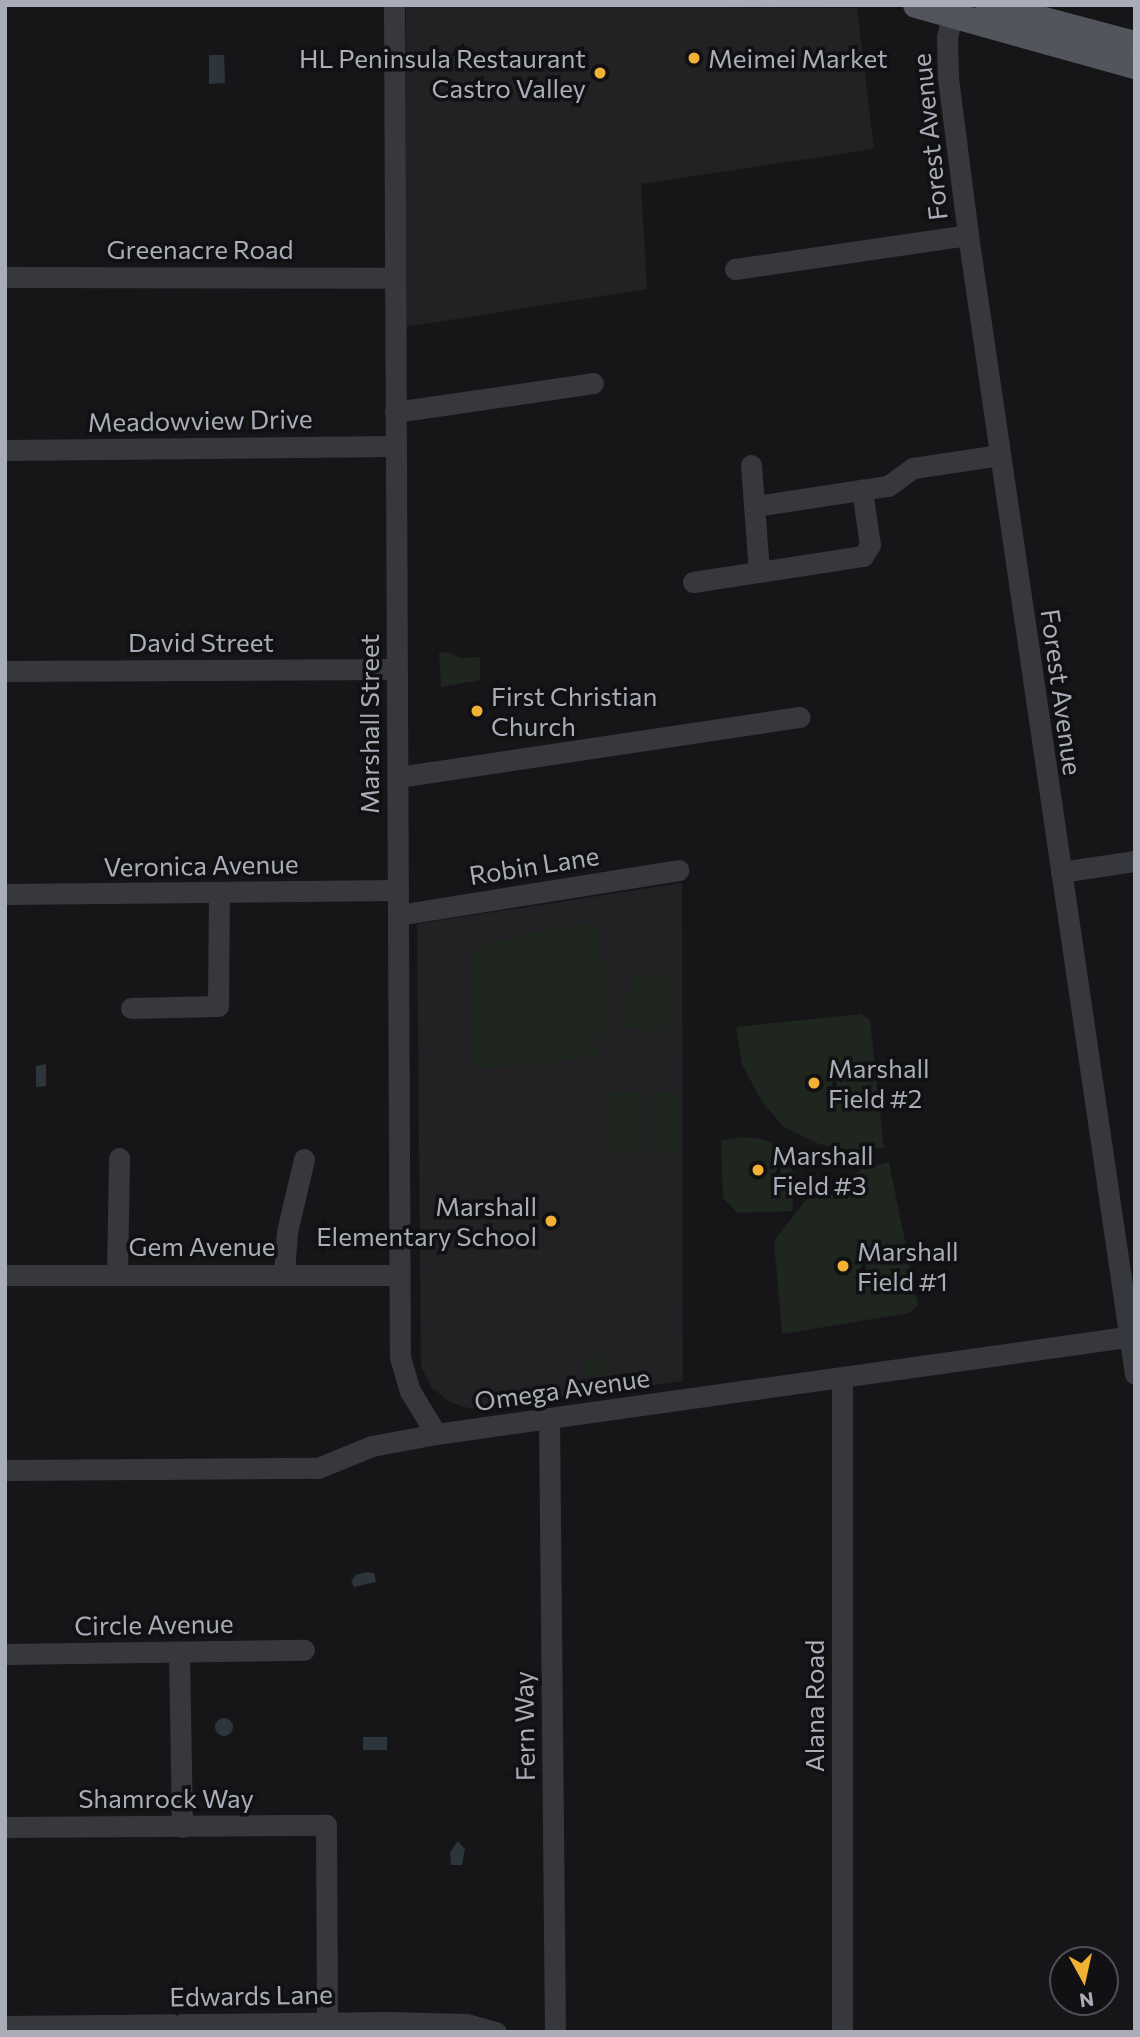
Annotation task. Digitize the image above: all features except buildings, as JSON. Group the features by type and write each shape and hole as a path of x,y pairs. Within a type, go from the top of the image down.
{"main road":[{"path":"916,5 1135,66"},
{"path":"952,16 980,5"},
{"path":"988,5 1135,44"},
{"path":"1033,5 1135,33"}],"street":[{"name":"Marshall Street","path":"394,5 394,446 401,1365 419,1409 436,1434"},
{"name":"Forest Avenue","path":"952,16 947,37 948,78 968,235 1126,1337 1135,1374"},
{"path":"735,269 968,235"},
{"name":"Greenacre Road","path":"5,277 394,278"},
{"path":"395,412 593,383"},
{"name":"Meadowview Drive","path":"5,450 394,446"},
{"path":"755,506 888,486 913,468 1000,455"},
{"path":"751,465 759,572"},
{"path":"693,582 866,554 870,545 862,490"},
{"name":"David Street","path":"5,671 396,668"},
{"path":"398,777 800,717"},
{"path":"1061,872 1135,862"},
{"name":"Robin Lane","path":"398,915 678,870"},
{"name":"Veronica Avenue","path":"5,894 397,890"},
{"path":"131,1008 218,1006 219,893"},
{"path":"117,1274 119,1158"},
{"path":"284,1273 287,1232 304,1159"},
{"name":"Gem Avenue","path":"5,1275 399,1275"},
{"name":"Omega Avenue","path":"5,1470 318,1468 372,1446 436,1434 842,1380 1126,1337"},
{"name":"Alana Road","path":"842,1380 842,2032"},
{"name":"Fern Way","path":"549,1419 555,2032"},
{"name":"Circle Avenue","path":"5,1654 304,1650"},
{"path":"179,1653 183,1827"},
{"name":"Shamrock Way","path":"5,1828 326,1825 327,2022"},
{"name":"Edwards Lane","path":"5,2026 86,2028 327,2022 389,2027 466,2025 496,2032"}],"shaded area":[{"path":"406,5 857,8 874,149 641,184 647,289 405,327"},
{"path":"209,55 224,55 225,83 209,84"},
{"path":"448,652 460,658 480,657 480,680 441,687 439,653"},
{"name":"Marshall Elementary School","path":"682,883 683,1381 491,1408 468,1408 450,1402 432,1388 421,1367 417,924"},
{"path":"592,921 601,927 606,1037 596,1038 597,1057 477,1069 469,1061 474,946"},
{"path":"630,974 670,978 666,1031 625,1028"},
{"name":"Marshall Field #2","path":"861,1014 870,1020 884,1148 850,1150 819,1144 784,1127 762,1102 742,1064 736,1027"},
{"path":"46,1064 46,1086 36,1087 36,1066"},
{"path":"641,1092 641,1153 609,1153 609,1093"},
{"path":"647,1092 678,1092 678,1152 647,1153"},
{"name":"Marshall Field #3","path":"743,1137 763,1139 783,1149 795,1177 792,1211 738,1213 723,1198 721,1140"},
{"name":"Marshall Field #1","path":"889,1162 918,1305 909,1313 782,1334 774,1241 808,1197 863,1169"},
{"path":"594,1355 602,1358 605,1366 602,1374 594,1377 586,1374 583,1366 586,1358"},
{"path":"374,1573 376,1582 354,1587 351,1581 356,1575"},
{"path":"224,1718 230,1721 233,1727 230,1733 224,1736 218,1733 215,1727 218,1721"},
{"path":"363,1737 387,1737 387,1750 363,1750"},
{"path":"458,1841 465,1849 462,1865 451,1865 450,1852"}],"place":[{"name":"Meimei Market","path":"694,58"},
{"name":"HL Peninsula Restaurant Castro Valley","path":"600,73"},
{"name":"First Christian Church","path":"477,711"},
{"name":"Marshall Field #2","path":"814,1083"},
{"name":"Marshall Field #3","path":"758,1170"},
{"name":"Marshall Elementary School","path":"551,1221"},
{"name":"Marshall Field #1","path":"843,1266"}]}
